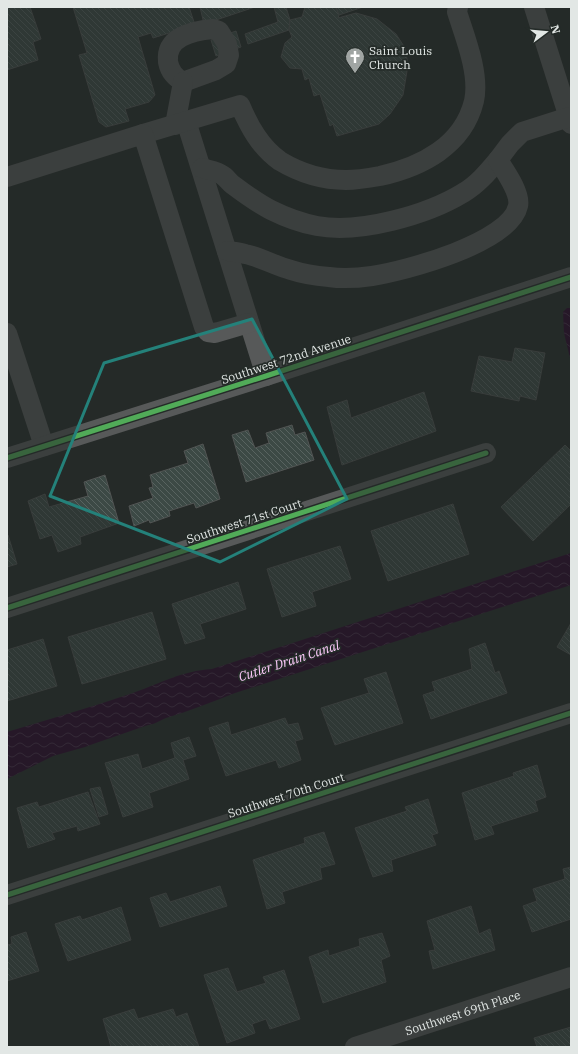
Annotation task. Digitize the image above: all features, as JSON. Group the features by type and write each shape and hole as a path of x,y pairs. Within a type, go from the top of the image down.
{"street":[{"path":"7,177 240,105 247,123 256,137 273,155 291,167 307,174 328,179 367,179 393,173 416,165 436,155 449,144 462,129 474,101 476,86 473,67 468,45 457,12 458,7"},
{"path":"202,168 221,174 251,198 276,212 294,220 317,226 336,228 370,226 388,222 445,203 476,184 522,132 570,121 534,7"},
{"path":"183,82 180,123 202,168 266,376"},
{"path":"143,134 204,327 208,332 215,333 249,323"},
{"path":"227,251 245,254 292,271 331,277 351,278 392,272 445,256 492,236 504,227 515,215 519,205 517,195 498,160"},
{"name":"Southwest 72nd Avenue","path":"7,458 571,277"},
{"path":"7,333 44,446"},
{"name":"Southwest 71st Court","path":"7,608 486,453"},
{"name":"Southwest 70th Court","path":"7,895 571,713"},
{"name":"Southwest 69th Place","path":"355,1047 571,978"}],"highlighted area":[{"path":"252,319 347,499 220,562 50,496 104,363"}],"water":[{"path":"567,308 571,308 571,362 564,333 563,312"},
{"name":"Cutler Drain Canal","path":"571,553 571,585 235,693 153,724 53,756 7,779 7,732 118,698 181,675 212,669"}],"building":[{"path":"7,7 30,7 41,39 33,42 38,60 7,70"},
{"path":"73,7 189,7 195,25 153,38 151,33 138,37 155,95 149,102 125,109 129,121 106,127 99,122 79,55 87,53"},
{"path":"200,7 255,7 204,24"},
{"path":"274,7 286,7 290,20 289,30 248,44 245,34 278,22"},
{"name":"Saint Louis Church","path":"305,7 336,7 339,15 338,18 356,13 377,19 396,34 405,48 408,65 403,95 390,114 379,124 337,136 333,124 330,126 320,94 314,96 309,78 305,80 302,69 290,68 281,57 285,43 292,37 289,30 290,20 302,17"},
{"path":"336,7 363,7 339,15"},
{"path":"236,31 241,47 216,56 211,40"},
{"path":"515,348 545,353 536,400 520,396 519,401 471,391 479,356 512,362"},
{"path":"424,392 436,431 342,465 327,407 347,400 351,418"},
{"path":"292,425 295,435 305,432 314,460 246,482 232,435 248,430 255,448 269,443 266,433"},
{"path":"203,444 220,499 196,508 194,503 169,511 170,516 150,523 149,520 134,526 129,506 153,498 149,488 153,487 150,475 188,463 184,451"},
{"path":"565,445 571,451 571,504 533,541 501,507"},
{"path":"105,475 119,523 80,537 81,544 58,552 52,535 40,539 28,501 45,494 49,507 88,496 84,482"},
{"path":"453,504 469,554 388,581 371,531"},
{"path":"8,535 17,564 7,567 7,536"},
{"path":"340,546 351,579 312,592 316,606 282,617 267,569"},
{"path":"238,582 246,609 200,624 205,638 185,644 172,604"},
{"path":"152,612 166,659 82,684 68,637"},
{"path":"571,623 571,655 557,647"},
{"path":"43,639 57,686 7,701 7,650"},
{"path":"485,643 495,673 499,671 507,693 431,719 423,695 435,691 432,682 472,669 469,649"},
{"path":"386,672 403,723 335,745 321,708 369,693 364,679"},
{"path":"285,718 288,725 298,723 303,739 295,741 301,760 279,768 276,760 226,776 209,728 228,722 231,735"},
{"path":"189,737 196,756 183,760 189,779 149,793 153,807 123,817 105,763 138,754 142,769 175,758 171,743"},
{"path":"537,765 546,797 535,801 538,811 491,826 494,834 475,840 462,793 514,776 513,773"},
{"path":"100,787 108,814 99,817 90,789"},
{"path":"88,792 100,824 78,831 77,826 52,833 55,839 28,848 17,808 37,802 39,807"},
{"path":"428,799 438,833 432,835 436,845 391,860 393,871 373,877 355,828 407,811 405,807"},
{"path":"324,832 335,864 320,868 322,879 282,892 285,903 267,909 253,860 305,843 304,838"},
{"path":"571,867 571,919 532,932 523,906 537,901 533,889 565,879 563,869"},
{"path":"220,886 227,906 160,927 150,898 166,893 170,902"},
{"path":"471,906 479,934 490,929 495,950 433,969 429,951 435,950 427,921"},
{"path":"121,907 131,940 68,961 55,924 80,916 82,920"},
{"path":"26,932 39,971 7,981 7,945 12,944 11,937"},
{"path":"382,933 390,956 381,960 386,982 323,1003 309,957 328,950 329,956 360,946 359,939"},
{"path":"228,968 237,992 266,983 263,977 284,970 300,1019 270,1029 266,1019 252,1024 255,1033 227,1043 204,975"},
{"path":"134,1009 138,1019 173,1009 176,1017 187,1013 199,1047 111,1047 103,1019"},
{"path":"571,1027 571,1047 537,1047 534,1038"}],"cycle path":[{"path":"7,458 571,277"},
{"path":"7,608 486,453"},
{"path":"7,895 571,713"}],"place":[{"name":"Saint Louis Church","path":"355,74"}]}
